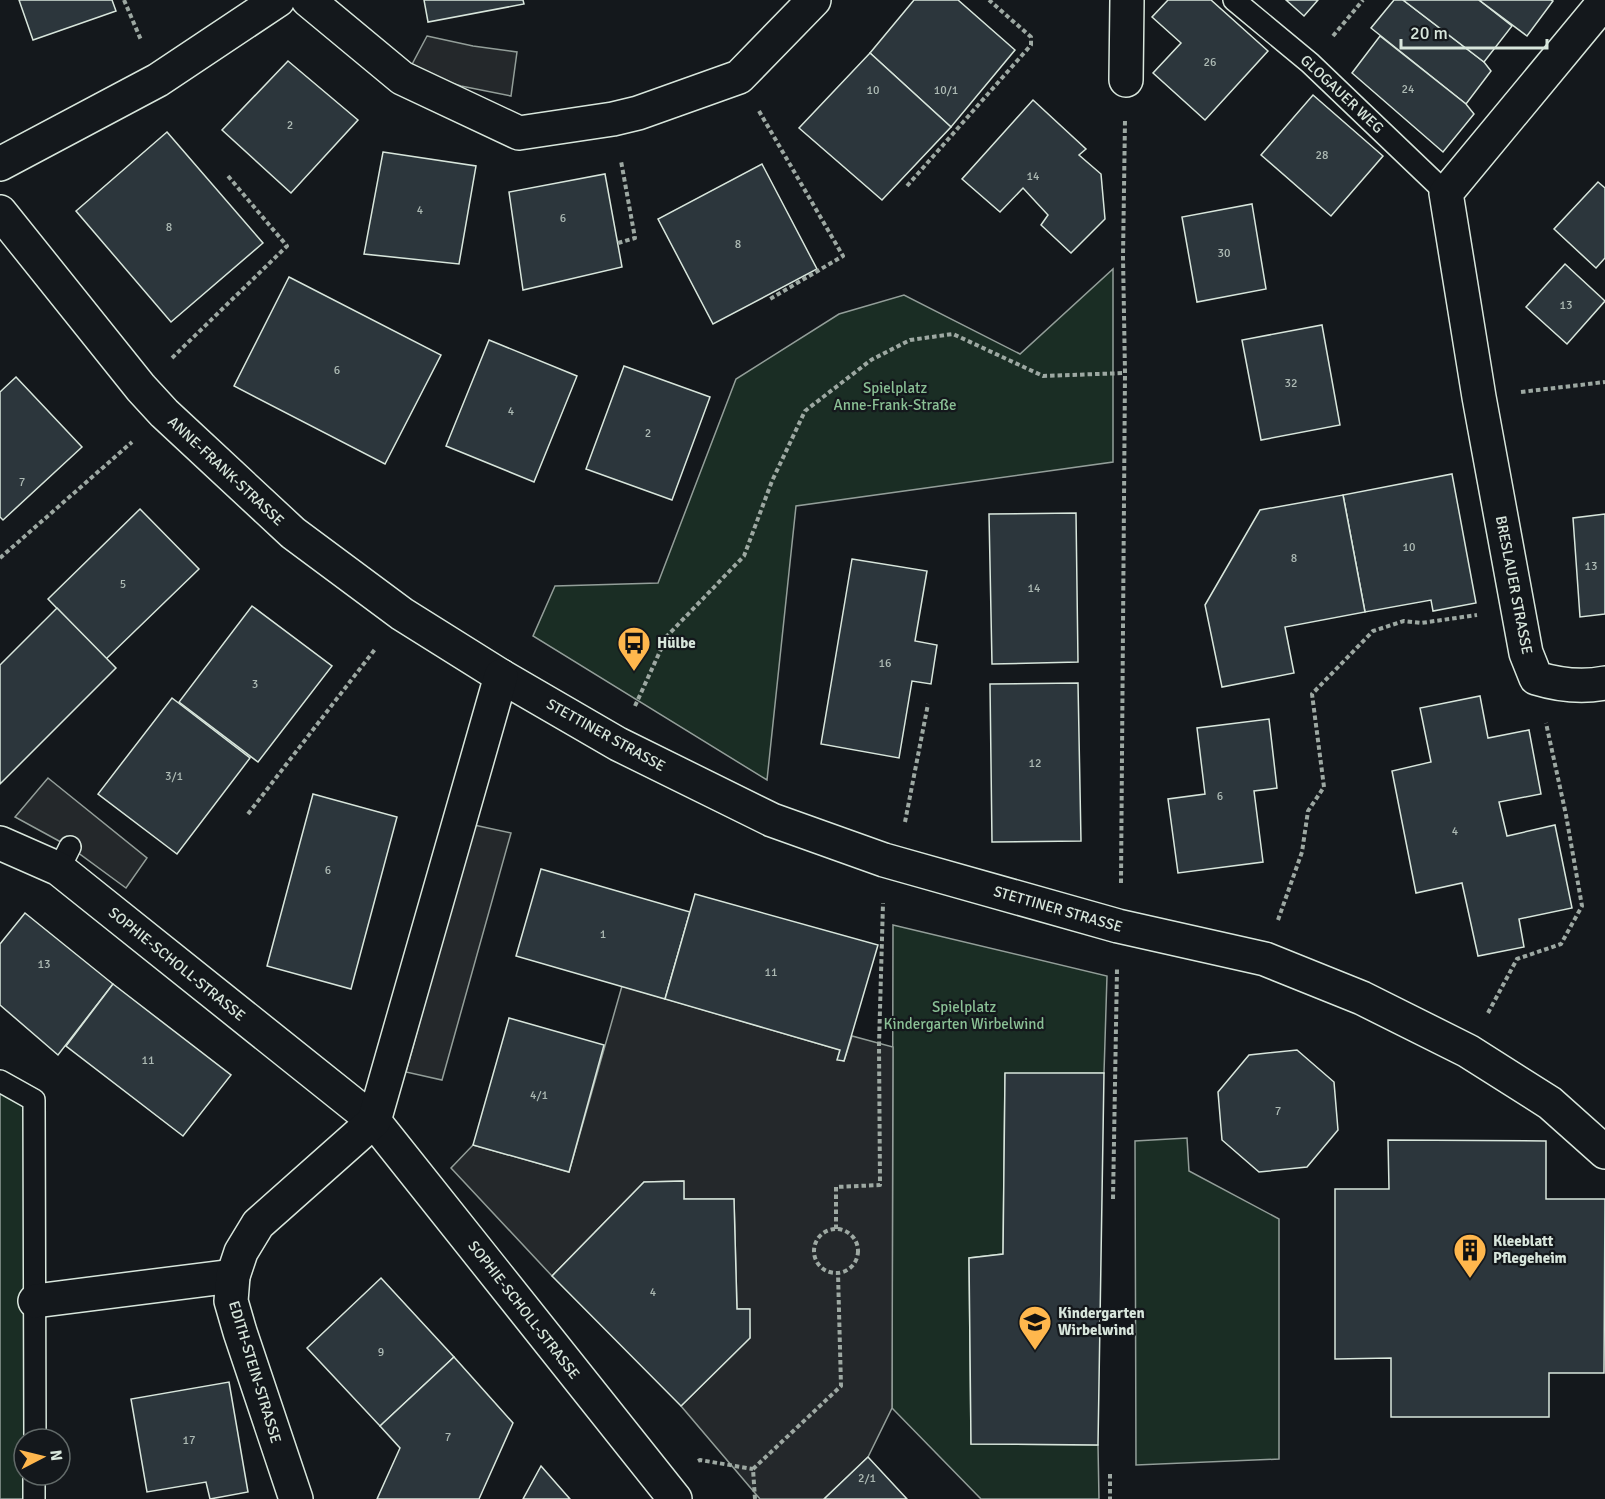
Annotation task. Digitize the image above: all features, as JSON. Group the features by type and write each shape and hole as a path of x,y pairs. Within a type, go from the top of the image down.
{"street":[{"path":"0,164 158,80 278,0"},
{"path":"308,0 402,78 519,133 638,113 740,77 814,0"},
{"path":"1126,80 1127,0"},
{"path":"1481,409 1446,193 1605,1"},
{"name":"ANNE-FRANK-STRASSE","path":"0,212 141,388 164,413 293,533 402,614 501,676"},
{"name":"BRESLAUER STRASSE","path":"1481,409 1516,609 1526,654 1536,678"},
{"path":"374,1121 501,676"},
{"name":"STETTINER STRASSE","path":"501,676 618,744 771,820 890,862 1118,926 1265,959 1362,998 1468,1051 1550,1103 1605,1152"},
{"path":"1536,678 1556,684 1587,687 1605,683"},
{"name":"SOPHIE-SCHOLL-STRASSE","path":"0,843 64,858 374,1121 675,1499"},
{"name":"EDITH-STEIN-STRASSE","path":"296,1499 231,1301 233,1276 241,1252 258,1224 374,1121"},
{"path":"35,1301 233,1276"}],"lane":[{"name":"GLOGAUER WEG","path":"1234,0 1310,63 1446,193"},
{"path":"0,1081 34,1101 34,1427"}],"path":[{"path":"907,186 1031,45 1031,37 989,0"},
{"path":"1310,63 1363,0"},
{"path":"740,77 843,256 770,299"},
{"path":"1113,1199 1121,875 1125,373 1123,257 1126,80"},
{"path":"613,119 635,238 618,243"},
{"path":"141,388 286,246 228,176"},
{"path":"618,744 667,636 744,556 772,481 805,411 871,360 910,340 953,334 1043,376 1125,373"},
{"path":"1481,409 1605,382"},
{"path":"0,558 164,413"},
{"path":"1265,959 1302,852 1308,811 1324,788 1312,694 1373,631 1404,621 1421,624 1516,609"},
{"path":"248,814 402,614"},
{"path":"1468,1051 1517,959 1561,944 1582,906 1566,815 1536,678"},
{"path":"836,1229 836,1187 880,1185 879,1045 890,862 928,704"},
{"path":"836,1229 853,1236 857,1248 855,1261 850,1267 838,1273 830,1272 819,1264 814,1251 818,1238 829,1230 836,1229"},
{"path":"755,1499 753,1469 841,1386 838,1273"},
{"path":"1110,1474 1110,1499"}],"green space":[{"name":"Spielplatz Anne-Frank-Straße","path":"1113,269 1113,462 796,506 767,780 533,636 555,586 658,583 736,379 839,314 904,295 1020,354"},
{"name":"Spielplatz Kindergarten Wirbelwind","path":"893,925 1107,976 1104,1073 1005,1074 1003,1254 969,1258 971,1444 1098,1445 1099,1499 981,1499 892,1408"},
{"path":"0,1081 34,1100 35,1427 12,1427 12,1487 29,1487 34,1499 0,1499"},
{"path":"1187,1138 1189,1171 1279,1219 1279,1459 1136,1465 1135,1141"}],"shaded area":[{"path":"427,36 517,52 511,96 461,86 409,70"},
{"path":"48,778 147,858 126,888 70,847 15,817"},
{"path":"474,825 511,833 442,1080 406,1072"},
{"path":"622,986 840,1050 838,1059 844,1061 852,1036 893,1047 892,1408 868,1457 824,1499 760,1499 681,1406 750,1338 749,1309 737,1309 734,1199 684,1199 683,1181 644,1182 552,1276 451,1168 473,1145 569,1172"}],"building":[{"path":"19,0 112,0 116,11 33,40"},
{"path":"424,0 523,0 524,4 428,22"},
{"path":"914,0 958,0 1015,50 951,127 870,53"},
{"path":"1168,0 1211,0 1268,51 1205,120 1153,73 1181,43 1152,17"},
{"path":"1286,0 1318,0 1304,16"},
{"path":"1394,0 1403,0 1484,62 1491,71 1466,104 1371,28"},
{"path":"1403,0 1479,0 1512,26 1484,62"},
{"path":"1479,0 1551,0 1553,1 1527,36"},
{"path":"1380,36 1466,104 1474,114 1443,152 1352,73"},
{"path":"870,53 951,127 882,200 799,128"},
{"path":"288,61 358,120 291,193 222,130"},
{"path":"1313,95 1383,156 1331,216 1261,155"},
{"path":"1033,100 1086,149 1079,155 1101,174 1105,219 1071,253 1041,225 1048,215 1023,188 1000,212 962,179"},
{"path":"167,132 263,243 171,322 76,211"},
{"path":"383,152 476,166 459,264 364,254"},
{"path":"762,164 817,269 713,324 658,219"},
{"path":"605,174 622,267 523,290 509,192"},
{"path":"1598,182 1605,188 1605,258 1596,268 1554,229"},
{"path":"1252,204 1266,289 1197,302 1182,217"},
{"path":"1565,264 1605,301 1567,344 1526,307"},
{"path":"289,277 441,355 385,464 234,386"},
{"path":"1322,325 1340,425 1261,440 1242,340"},
{"path":"489,340 577,376 534,482 446,446"},
{"path":"624,366 710,397 672,500 586,469"},
{"path":"16,377 82,447 3,520 0,517 0,392"},
{"path":"1452,474 1476,603 1433,611 1431,600 1365,612 1343,495"},
{"path":"1343,495 1365,612 1285,627 1294,673 1222,687 1205,605 1260,510"},
{"path":"140,509 199,569 106,659 48,599"},
{"path":"1076,513 1078,662 992,664 989,514"},
{"path":"1605,514 1605,614 1580,617 1573,518"},
{"path":"852,559 927,571 915,641 937,645 931,684 912,681 899,758 821,744"},
{"path":"252,606 332,666 258,762 179,702"},
{"path":"57,608 116,668 0,784 0,665"},
{"path":"1078,683 1081,841 992,842 990,684"},
{"path":"1480,696 1488,738 1529,730 1541,794 1499,802 1507,836 1555,825 1572,908 1519,919 1524,947 1478,956 1462,883 1416,893 1392,771 1431,762 1420,708"},
{"path":"172,698 250,758 177,854 98,794"},
{"path":"1269,719 1277,788 1254,791 1263,862 1178,873 1168,799 1205,794 1197,728"},
{"path":"313,794 397,817 351,989 267,966"},
{"path":"541,869 690,912 665,999 516,956"},
{"path":"695,894 878,945 844,1061 837,1060 840,1050 665,999"},
{"path":"25,913 113,984 58,1055 0,1005 0,944"},
{"path":"113,984 231,1075 183,1136 66,1046"},
{"path":"509,1018 604,1045 569,1172 473,1145"},
{"path":"1297,1050 1334,1082 1338,1130 1307,1167 1259,1172 1222,1140 1218,1092 1249,1055"},
{"name":"Kindergarten Wirbelwind","path":"1005,1073 1104,1073 1098,1445 971,1444 969,1258 1003,1254"},
{"name":"Kleeblatt Pflegeheim","path":"1388,1140 1546,1141 1546,1199 1605,1199 1604,1373 1549,1373 1549,1417 1391,1417 1391,1358 1335,1359 1335,1189 1389,1189"},
{"path":"684,1181 684,1199 734,1199 737,1309 750,1309 750,1338 681,1406 552,1276 644,1182"},
{"path":"381,1278 454,1357 380,1426 307,1348"},
{"path":"454,1357 513,1423 479,1499 377,1499 400,1448 380,1426"},
{"path":"229,1382 248,1492 210,1499 206,1482 147,1492 131,1399"},
{"path":"868,1457 907,1499 824,1499"},
{"path":"541,1466 570,1499 523,1499"}],"place":[{"name":"Hülbe","path":"634,672"},
{"name":"Kleeblatt Pflegeheim","path":"1470,1279"},
{"name":"Kindergarten Wirbelwind","path":"1035,1351"}]}
